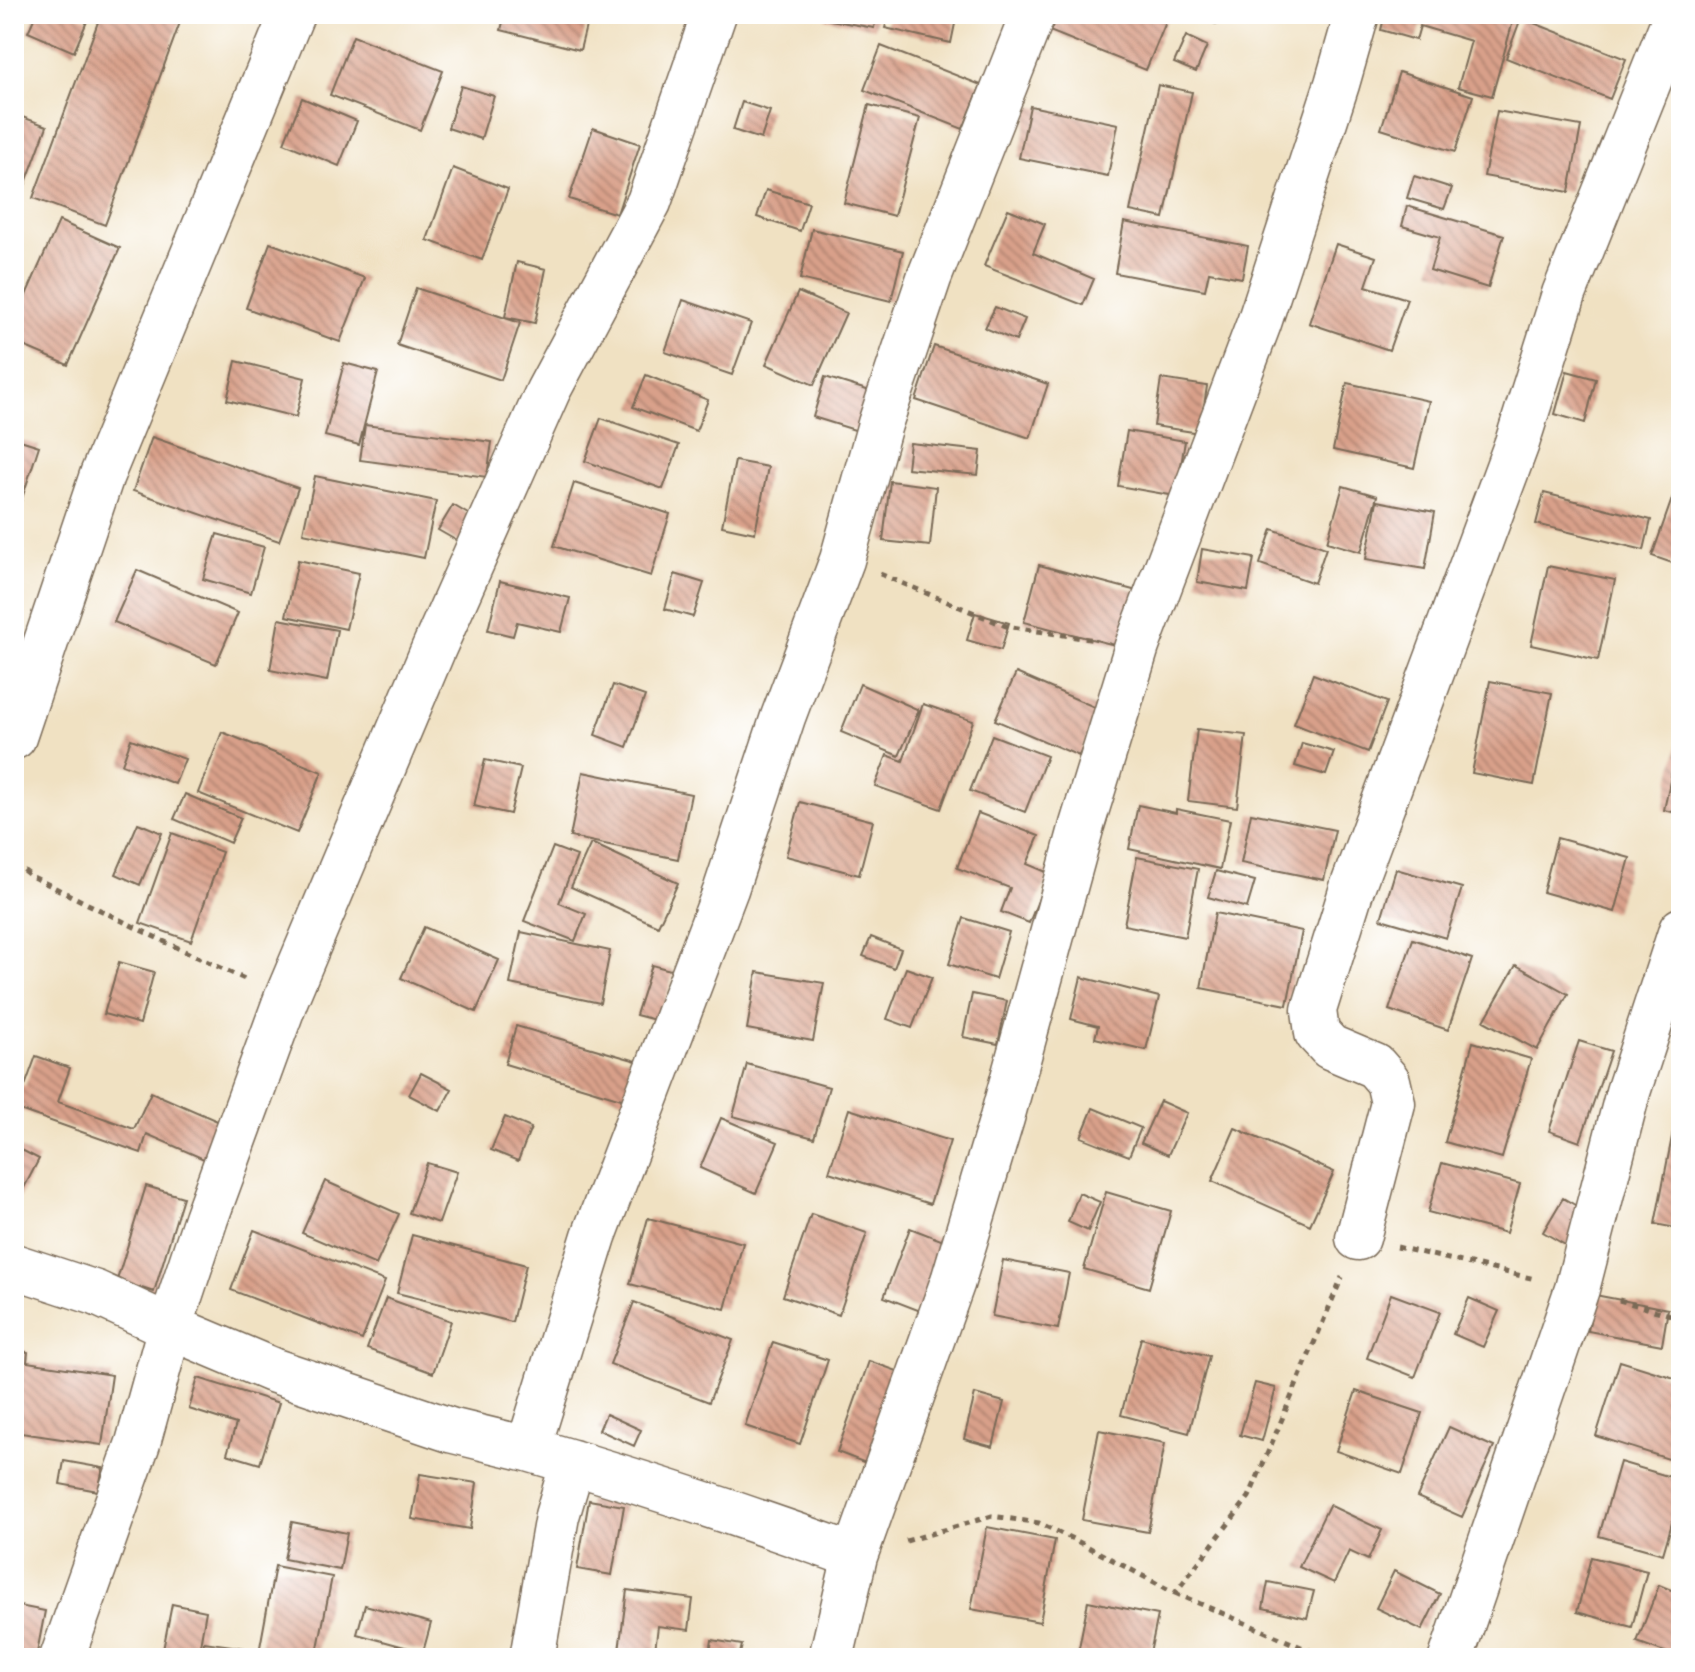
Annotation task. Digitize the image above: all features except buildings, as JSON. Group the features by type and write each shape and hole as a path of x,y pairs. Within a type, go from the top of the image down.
{"street":[{"path":"14,737 102,475 292,14"},
{"path":"62,1658 138,1443 170,1327 206,1218 286,999 433,650 548,391 649,202 714,14"},
{"path":"528,1449 594,1236 726,889 783,717 842,560 880,424 929,278 1033,14"},
{"path":"831,1658 855,1556 953,1281 1002,1118 1082,825 1137,646 1259,323 1357,14"},
{"path":"1358,1238 1393,1103 1388,1081 1375,1066 1330,1047 1317,1033 1314,1010 1352,888 1517,443 1564,294 1676,14"},
{"path":"1451,1658 1577,1289 1628,1092 1681,930"},
{"path":"14,1266 96,1293 272,1370 450,1430 573,1462 746,1517 855,1556"},
{"path":"532,1658 557,1516 573,1462"}],"path":[{"path":"842,560 901,581 1006,626 1137,646"},
{"path":"14,863 31,876 286,999"},
{"path":"1175,1593 1249,1497 1358,1238 1577,1289 1681,1318"},
{"path":"855,1556 992,1516 1039,1523 1175,1593 1308,1650 1375,1658"},
{"path":"1303,1658 1308,1650"}]}
